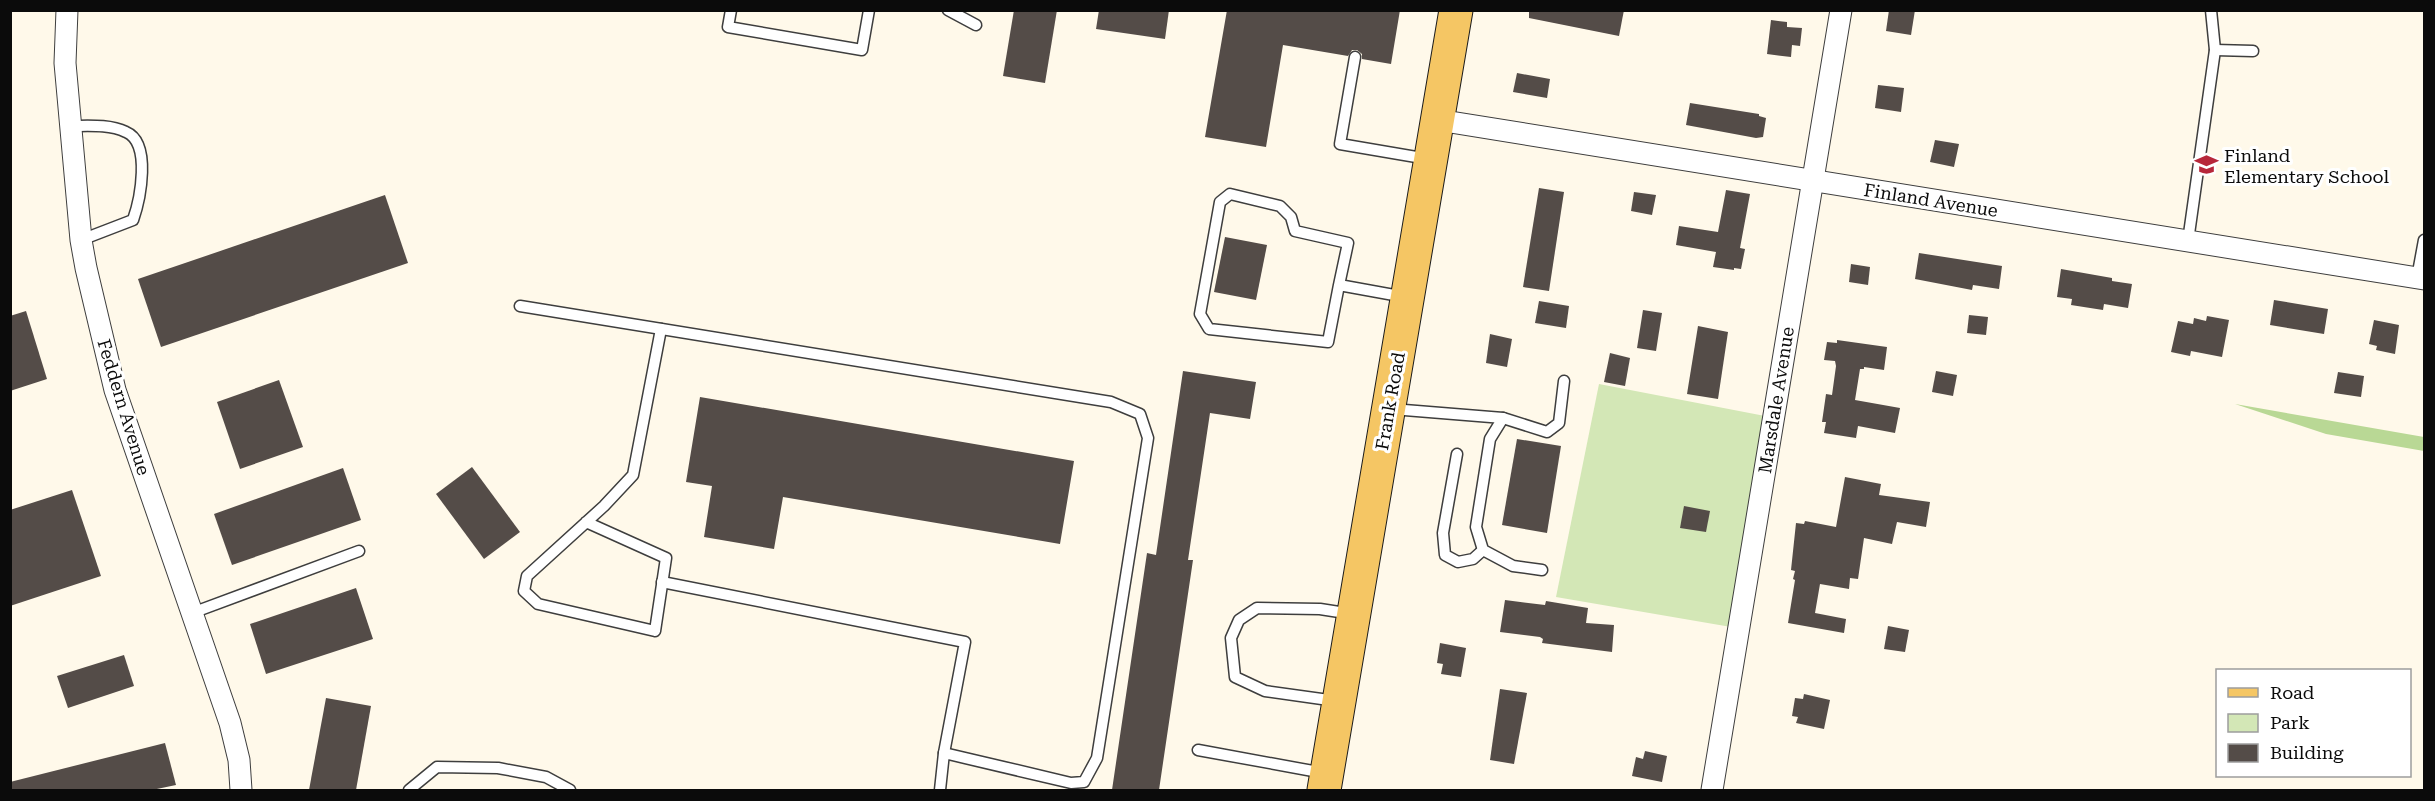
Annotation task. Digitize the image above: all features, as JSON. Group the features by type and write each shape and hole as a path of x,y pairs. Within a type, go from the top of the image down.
{"main road":[{"name":"Frank Road","path":"1326,782 1456,10"}],"street":[{"name":"Feddern Avenue","path":"67,10 65,63 81,240 86,268 115,390 230,723 239,760 241,790"},
{"name":"Marsdale Avenue","path":"1712,790 1841,10"},
{"name":"Finland Avenue","path":"1438,120 2421,278"}],"lane":[{"path":"731,10 728,27 862,50 869,10"},
{"path":"948,10 976,25"},
{"path":"2188,241 2215,50 2211,10"},
{"path":"2215,50 2253,51"},
{"path":"1355,57 1340,144 1432,160"},
{"path":"70,126 105,126 128,132 136,141 141,154 140,200 133,220 81,240"},
{"path":"1230,194 1280,206 1291,217 1295,231 1348,243 1340,285 1328,342 1209,329 1200,314 1220,202 1230,194"},
{"path":"2421,278 2424,240"},
{"path":"1340,285 1408,298"},
{"path":"520,306 1111,402 1140,414 1148,438 1097,758 1084,782 1071,783 945,753"},
{"path":"586,522 666,558 655,631 538,604 524,591 527,576 633,475 661,329"},
{"path":"1389,409 1503,418 1547,432 1559,423 1564,381"},
{"path":"1503,418 1490,439 1476,527 1483,550 1513,566 1542,570"},
{"path":"1457,454 1443,533 1445,555 1458,562 1473,559 1483,550"},
{"path":"192,613 359,551"},
{"path":"662,582 965,642 940,790"},
{"path":"1339,702 1264,691 1234,677 1231,638 1239,620 1257,608 1320,609 1354,615"},
{"path":"1198,750 1326,782"},
{"path":"409,790 437,767 498,768 546,777 570,790"}],"green space":[{"path":"1599,384 1765,416 1731,627 1556,597"},
{"path":"2235,404 2424,437 2424,451 2326,434"}],"building":[{"path":"1014,10 1057,10 1045,83 1003,76"},
{"path":"1099,10 1169,10 1165,39 1096,29"},
{"path":"1227,10 1400,10 1391,64 1362,59 1362,54 1357,50 1352,50 1348,56 1283,45 1266,147 1205,137"},
{"path":"1529,10 1624,10 1619,36 1529,18"},
{"path":"1889,10 1915,10 1911,35 1886,31"},
{"path":"1771,20 1787,22 1787,27 1802,28 1800,46 1792,45 1791,57 1767,54"},
{"path":"1517,73 1550,79 1547,98 1513,92"},
{"path":"1878,85 1904,88 1901,112 1875,108"},
{"path":"1690,103 1759,114 1766,118 1763,137 1756,138 1686,125"},
{"path":"1935,140 1959,144 1954,167 1930,162"},
{"path":"1539,188 1564,192 1549,291 1523,287"},
{"path":"1726,190 1750,194 1740,248 1745,249 1741,269 1713,267 1716,252 1676,245 1679,226 1718,232"},
{"path":"1634,192 1656,195 1652,215 1631,211"},
{"path":"385,195 408,263 161,347 138,279"},
{"path":"1225,237 1267,245 1256,300 1214,292"},
{"path":"1919,253 2002,266 1999,289 1973,285 1972,290 1915,279"},
{"path":"1851,264 1870,267 1868,285 1849,282"},
{"path":"2061,269 2132,284 2128,308 2104,304 2103,310 2071,305 2072,299 2057,297"},
{"path":"2274,300 2328,309 2324,334 2270,325"},
{"path":"1539,301 1569,306 1566,328 1535,323"},
{"path":"1643,310 1662,313 1656,351 1637,348"},
{"path":"26,311 47,379 10,391 10,316"},
{"path":"1969,315 1988,317 1986,335 1967,333"},
{"path":"2207,316 2229,320 2222,357 2191,351 2190,356 2171,352 2178,321 2193,324 2194,318 2206,321"},
{"path":"2374,320 2399,325 2395,354 2376,350 2377,346 2369,344"},
{"path":"1698,326 1728,332 1718,399 1687,394"},
{"path":"1490,334 1512,339 1507,367 1486,363"},
{"path":"1837,340 1887,347 1884,370 1864,367 1860,369 1855,400 1900,408 1895,433 1858,426 1856,438 1824,433 1826,422 1822,422 1826,394 1832,395 1836,366 1835,361 1824,360 1827,342 1837,343"},
{"path":"1610,353 1630,358 1625,386 1604,382"},
{"path":"1183,371 1256,382 1250,419 1210,413 1188,560 1193,560 1159,790 1112,790 1147,553 1156,555"},
{"path":"1936,371 1957,375 1953,396 1932,392"},
{"path":"2338,372 2364,376 2361,397 2334,393"},
{"path":"279,380 303,447 240,469 217,402"},
{"path":"700,397 1074,461 1060,544 783,497 774,549 704,537 712,486 686,482"},
{"path":"1517,439 1561,446 1547,533 1502,525"},
{"path":"472,467 520,532 484,559 436,494"},
{"path":"343,468 361,520 232,565 214,514"},
{"path":"1845,477 1881,484 1879,495 1930,502 1926,527 1897,522 1892,544 1864,538 1858,579 1850,578 1849,589 1820,584 1815,613 1846,619 1844,633 1788,623 1795,580 1793,579 1795,571 1791,570 1796,523 1804,524 1805,521 1836,527"},
{"path":"72,490 101,576 10,606 10,510"},
{"path":"1684,506 1710,511 1706,532 1680,528"},
{"path":"356,588 373,639 266,674 250,624"},
{"path":"1505,600 1545,605 1546,601 1588,608 1586,623 1614,625 1612,652 1542,643 1543,639 1540,637 1500,632"},
{"path":"1888,626 1909,630 1905,652 1884,649"},
{"path":"1440,643 1466,648 1461,677 1441,674 1443,664 1437,663"},
{"path":"124,655 134,686 68,708 57,676"},
{"path":"1500,689 1527,693 1514,764 1490,760"},
{"path":"1804,694 1830,700 1824,729 1796,723 1798,717 1792,716 1795,698 1803,699"},
{"path":"326,698 371,706 356,790 309,790"},
{"path":"165,743 176,785 152,790 10,790 10,782"},
{"path":"1645,751 1667,756 1662,782 1632,776 1636,757 1643,759"}],"place":[{"name":"Finland Elementary School","path":"2206,165"}]}
